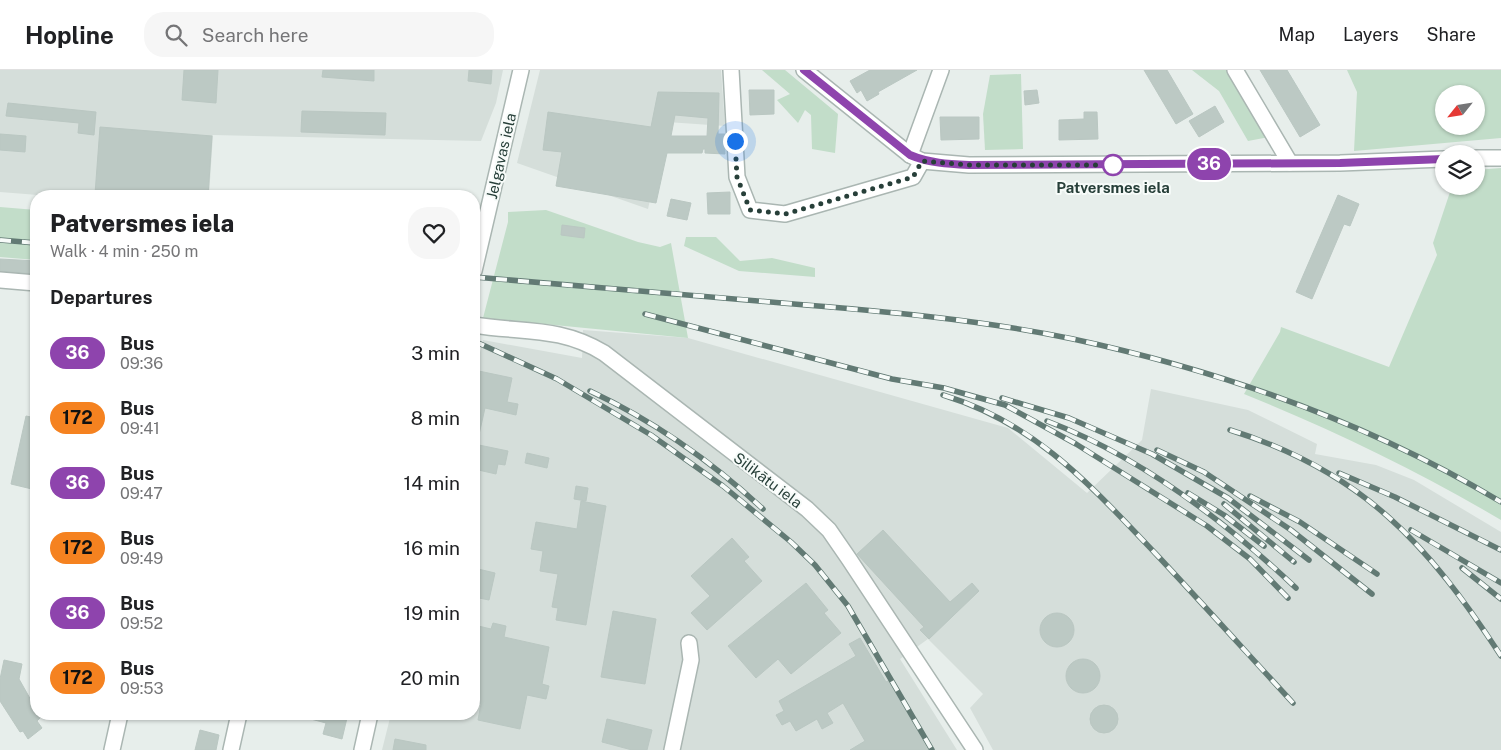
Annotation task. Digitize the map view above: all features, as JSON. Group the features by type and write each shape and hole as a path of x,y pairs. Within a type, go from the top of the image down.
{"street":[{"name":"Jelgavas iela","path":"480,245 521,70"},
{"path":"731,70 737,177 750,210 785,214 913,177 916,158 941,70"},
{"path":"804,70 916,158 969,165 1290,163 1435,159"},
{"path":"1235,70 1290,163"},
{"path":"1485,158 1501,158"},
{"path":"0,280 30,282"},
{"name":"Silikātu iela","path":"480,325 543,330 568,335 588,343 604,353 807,509 829,530 975,750"},
{"path":"672,750 691,660 689,643"},
{"path":"112,750 119,720"},
{"path":"231,750 238,720"},
{"path":"362,750 369,720"}],"shaded area":[{"path":"0,70 503,70 496,103 481,141 213,135 209,190 30,190 30,194 0,192"},
{"path":"540,70 721,70 725,126 667,122 648,209 517,163"},
{"path":"583,330 688,338 1008,428 1087,493 1142,440 1151,389 1248,410 1317,444 1315,454 1376,465 1414,480 1501,532 1501,750 993,750 970,708 983,694 928,639 900,659 957,750 382,750 390,720 480,720 480,352 483,340 582,358"}],"green space":[{"path":"762,70 785,70 838,114 835,153 812,149 811,115 805,110 798,123 777,100 790,94"},
{"path":"1192,70 1230,70 1269,137 1248,141 1219,91"},
{"path":"1347,70 1501,70 1501,138 1354,151 1357,92"},
{"path":"1021,74 1023,149 985,150 983,114 990,75"},
{"path":"1501,168 1501,520 1375,452 1244,394 1280,332 1281,327 1389,367 1437,255 1433,243 1449,195 1485,195 1485,169"},
{"path":"0,207 30,210 30,260 0,257"},
{"path":"546,210 638,242 660,247 671,243 688,338 483,318 508,222 508,212"},
{"path":"686,237 716,237 740,261 772,258 815,268 815,277 739,271 684,246"}],"building":[{"path":"184,70 218,70 216,103 182,100"},
{"path":"323,70 374,70 374,81 322,77"},
{"path":"469,70 492,70 491,84 468,81"},
{"path":"870,70 917,70 878,92 879,94 867,101 861,90 857,93 850,81"},
{"path":"1144,70 1167,70 1193,114 1176,124"},
{"path":"1260,70 1287,70 1320,125 1300,137"},
{"path":"749,90 774,90 774,114 750,115"},
{"path":"1037,90 1039,103 1025,105 1024,91"},
{"path":"658,92 719,93 718,134 725,134 725,154 705,153 705,149 703,149 702,153 667,153 656,203 556,186 562,152 543,150 548,112 651,127","holes":["675,115 708,118 707,136 671,136"]},
{"path":"8,103 96,112 94,135 78,133 79,123 6,116"},
{"path":"1215,106 1224,122 1199,137 1189,121"},
{"path":"302,111 386,113 385,135 301,132"},
{"path":"1084,112 1097,112 1098,139 1059,140 1059,120 1084,119"},
{"path":"940,117 979,117 979,139 941,140"},
{"path":"100,127 212,136 208,190 95,190"},
{"path":"0,134 26,136 25,152 0,150"},
{"path":"730,192 730,214 708,214 707,193"},
{"path":"1338,195 1359,204 1350,226 1344,224 1312,299 1296,292"},
{"path":"671,199 691,203 687,220 667,216"},
{"path":"562,225 585,228 584,238 561,235"},
{"path":"0,259 30,261 30,274 0,271"},
{"path":"480,371 512,378 507,402 518,404 516,415 485,408 480,430"},
{"path":"26,416 30,417 30,489 11,484"},
{"path":"480,445 508,451 505,465 498,464 496,474 480,470"},
{"path":"527,453 549,458 547,468 525,463"},
{"path":"576,486 588,488 586,501 574,499"},
{"path":"581,501 606,506 586,625 556,620 558,608 552,607 558,574 540,571 543,551 531,549 536,522 577,529"},
{"path":"883,530 950,602 972,583 979,591 929,639 920,630 924,627 857,554"},
{"path":"732,538 749,557 744,561 762,581 707,630 691,613 710,596 691,576"},
{"path":"480,569 495,573 489,600 480,598"},
{"path":"806,583 828,610 824,613 841,633 791,674 778,659 756,678 728,646"},
{"path":"613,611 656,619 645,684 601,677"},
{"path":"1057,613 1064,614 1069,618 1073,623 1073,637 1069,642 1064,646 1057,647 1050,646 1045,642 1041,637 1040,630 1041,623 1045,618 1050,614"},
{"path":"493,623 506,626 504,637 549,647 542,684 549,686 546,699 527,695 520,729 478,720 480,720 481,704 480,626 491,629"},
{"path":"860,638 886,682 890,680 930,750 850,750 865,741 843,703 827,713 833,723 822,729 817,719 796,731 790,721 782,725 776,715 784,711 779,701 856,656 849,644"},
{"path":"1083,659 1090,660 1095,664 1099,669 1099,683 1095,688 1090,692 1083,693 1076,692 1071,688 1067,683 1066,676 1067,669 1071,664 1076,660"},
{"path":"4,660 22,664 19,679 30,698 30,720 38,720 42,728 28,739 23,731 20,732 0,701 0,679"},
{"path":"1104,705 1114,709 1118,719 1114,729 1104,733 1094,729 1090,719 1094,709"},
{"path":"607,719 652,730 647,750 632,750 602,742"},
{"path":"314,720 347,720 342,739 323,734 326,723"},
{"path":"200,730 219,735 216,750 195,750"},
{"path":"395,739 426,745 426,750 393,750"}],"railway":[{"path":"0,240 30,242"},
{"path":"480,278 892,313 1001,326 1073,339 1184,367 1294,403 1400,448 1501,502"},
{"path":"645,314 892,379 944,388 1005,405 1076,444 1207,526 1250,559 1288,598"},
{"path":"480,344 557,379 651,435 723,486 791,542 815,565 848,606 932,750"},
{"path":"590,391 637,415 681,443 763,509"},
{"path":"943,395 976,407 1007,422 1060,459 1131,528 1293,703"},
{"path":"1002,398 1069,418 1152,454 1228,498 1309,560"},
{"path":"1047,421 1115,452 1179,493 1240,539 1296,588"},
{"path":"1230,430 1277,447 1318,467 1355,490 1388,516 1418,546 1446,579 1501,656"},
{"path":"1157,450 1204,472 1291,530 1372,594"},
{"path":"1339,473 1395,497 1501,550"},
{"path":"1188,493 1224,515 1264,546"},
{"path":"1250,496 1300,522 1377,574"},
{"path":"1224,504 1294,562"},
{"path":"1411,530 1501,583"},
{"path":"1462,568 1501,599"}],"bus line":[{"name":"36","path":"804,70 891,142 922,161 951,165 969,165 1350,163 1435,159"}],"place":[{"name":"Patversmes iela","path":"1113,165"}],"route":[{"path":"735,141 737,177 750,210 785,214 913,177 922,161 951,165 969,165 1120,165 1113,165"}]}
